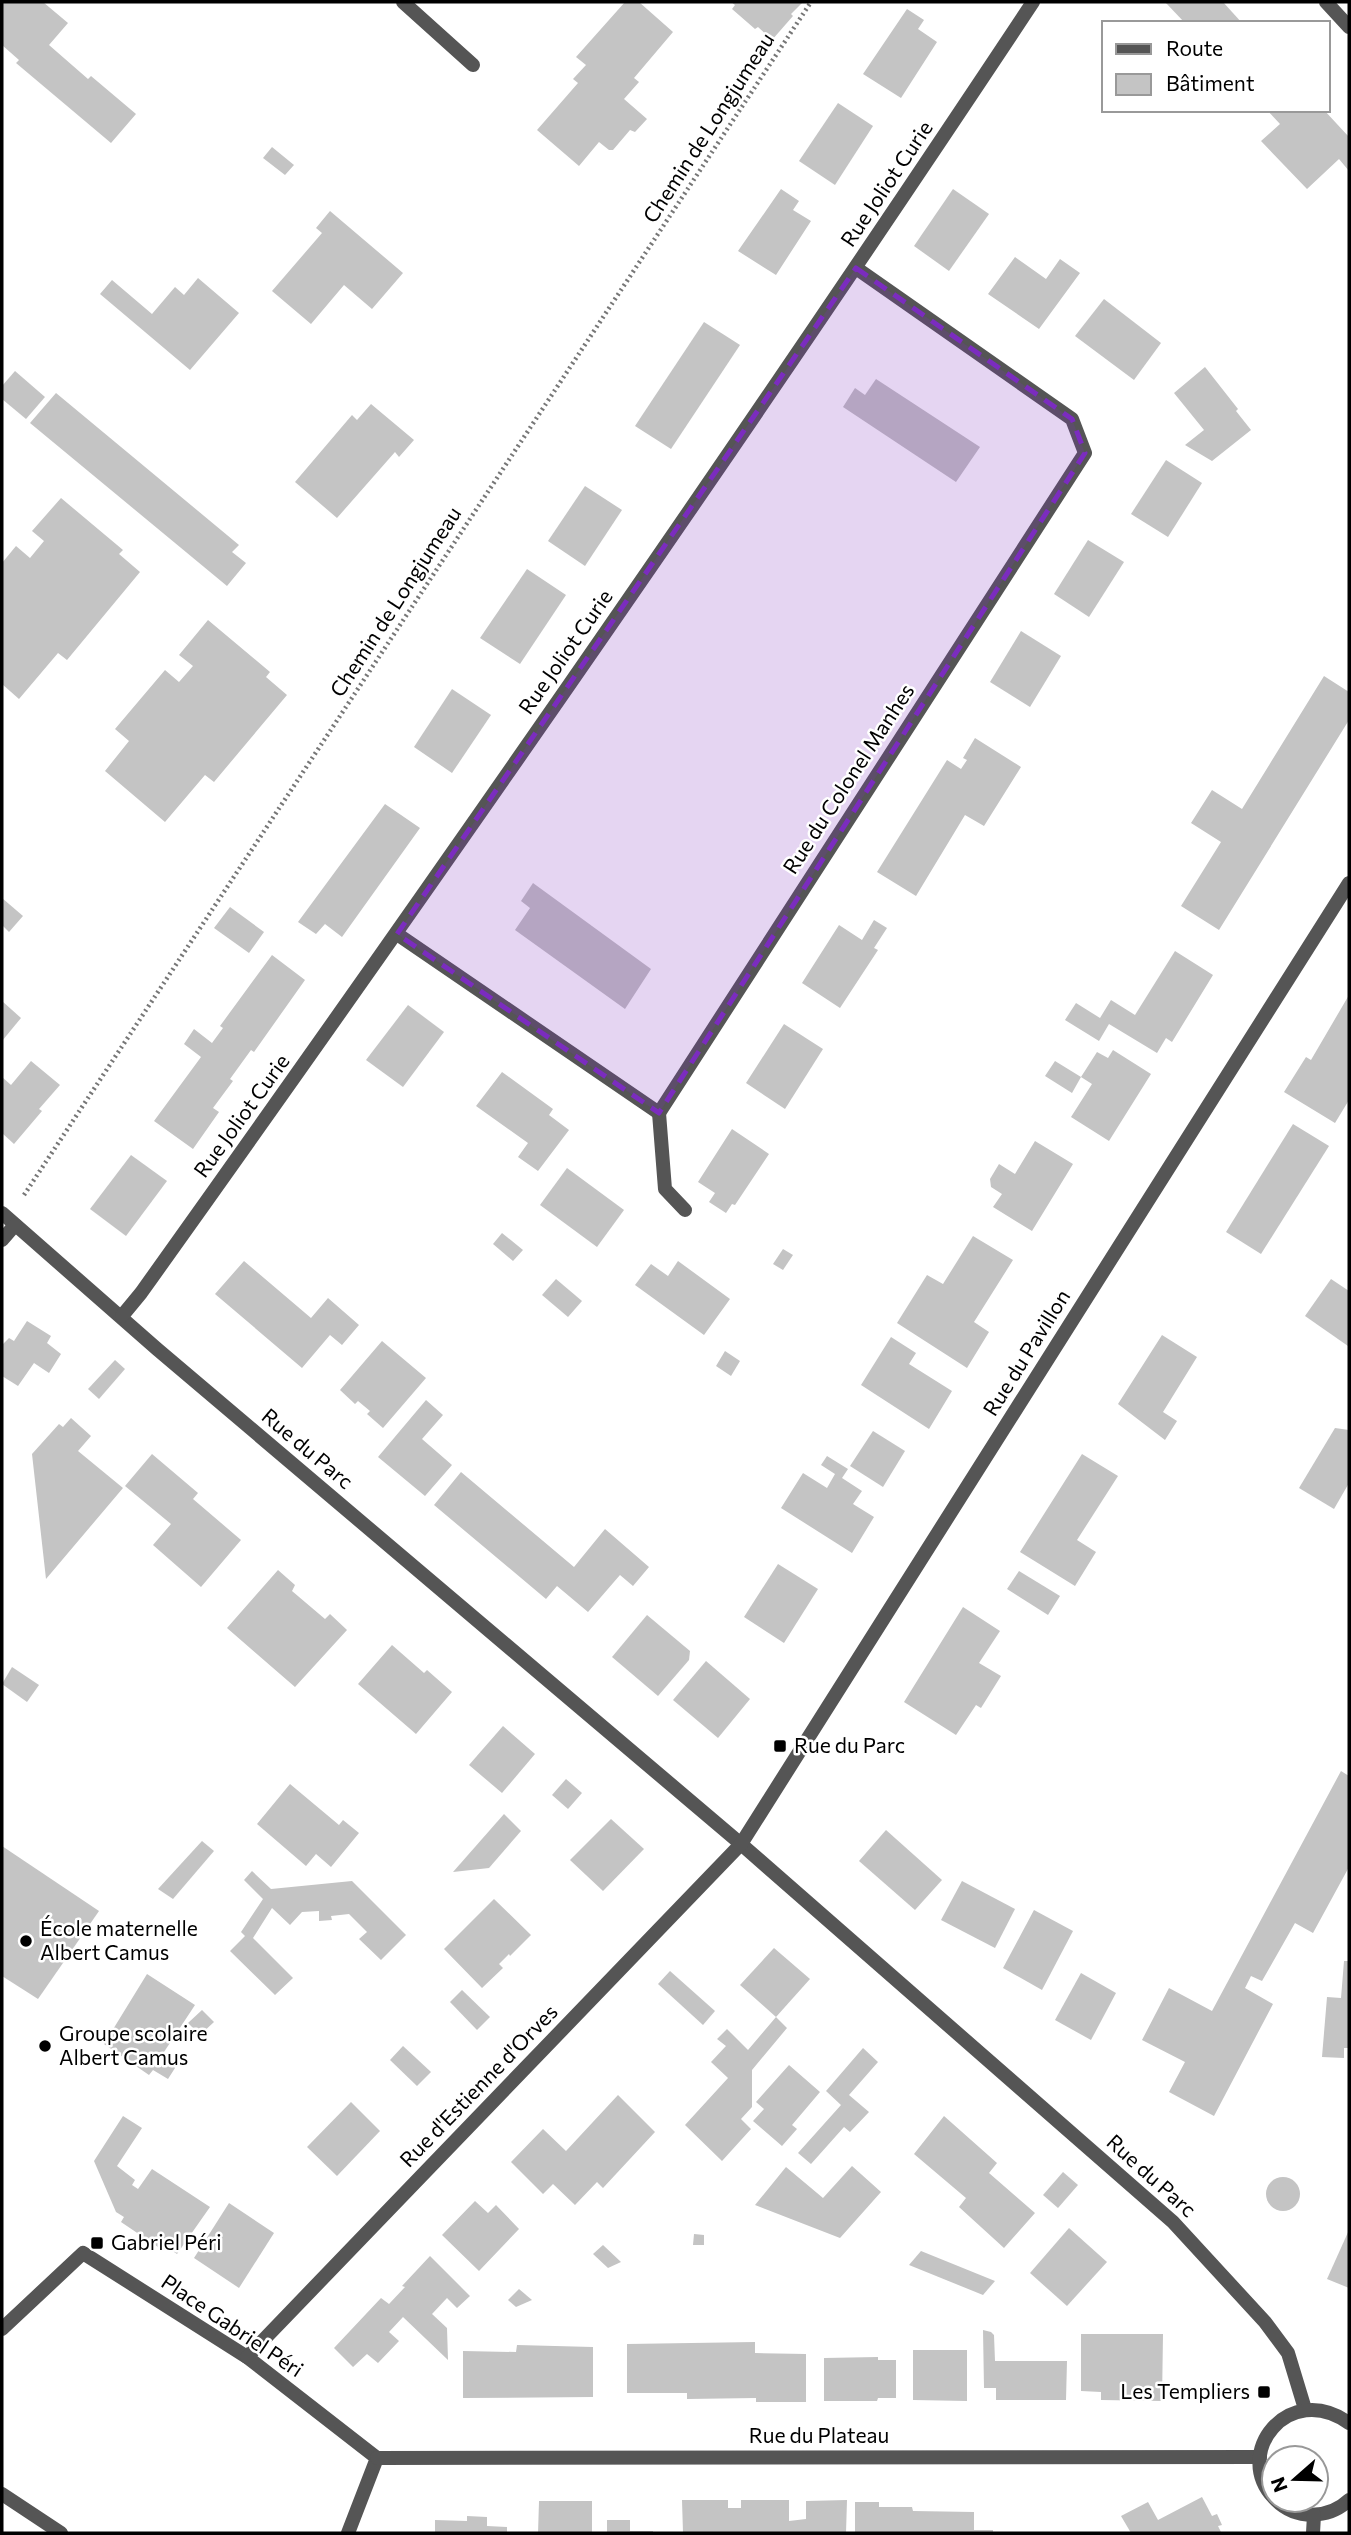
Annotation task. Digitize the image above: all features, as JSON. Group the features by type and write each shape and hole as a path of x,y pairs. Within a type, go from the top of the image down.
{"street":[{"path":"403,2 473,65"},
{"name":"Rue Joliot Curie","path":"122,1316 397,934 856,268 1033,2"},
{"path":"1326,2 1349,27"},
{"name":"Rue du Colonel Manhes","path":"659,1112 1085,453 1072,419 856,268"},
{"name":"Rue du Pavillon","path":"741,1844 1349,883"},
{"path":"397,934 659,1112 665,1189 685,1210"},
{"path":"2,1240 8,1219"},
{"name":"Rue du Parc","path":"8,1219 741,1844 1173,2222 1265,2322 1288,2353 1305,2409"},
{"name":"Rue d'Estienne d'Orves","path":"247,2357 741,1844"},
{"name":"Place Gabriel Péri","path":"2,2329 83,2253 247,2357 377,2458"},
{"path":"1263,2444 1274,2425 1288,2414 1305,2409 1329,2412 1349,2423"},
{"name":"Rue du Plateau","path":"377,2458 1260,2457"},
{"path":"348,2533 377,2458"},
{"path":"2,2494 61,2533"},
{"path":"1306,2514 1329,2513 1349,2500"},
{"path":"1313,2533 1314,2515"}],"path":[{"name":"Chemin de Longjumeau","path":"8,1219 811,2"}],"highlighted area":[{"path":"856,268 1072,419 1085,453 659,1113 397,934"}],"building":[{"path":"2,2 43,2 68,23 49,45 88,79 91,76 136,114 111,143 16,63 19,60 2,45"},
{"path":"625,2 639,2 673,32 634,78 639,82 624,99 647,119 635,132 630,130 613,150 599,142 579,166 537,130 578,83 573,79 586,65 576,57"},
{"path":"731,2 803,2 772,40 732,9 735,5"},
{"path":"1165,2 1223,2 1240,21 1183,21"},
{"path":"907,9 924,20 918,29 937,42 901,98 863,74"},
{"path":"838,103 873,126 835,185 799,161"},
{"path":"1269,112 1326,112 1349,137 1349,171 1339,159 1307,189 1261,141 1280,124"},
{"path":"272,147 294,165 285,175 263,158"},
{"path":"781,189 799,201 793,210 811,221 776,275 738,251"},
{"path":"953,189 989,214 949,271 914,246"},
{"path":"330,211 403,273 372,309 344,285 311,324 272,291 322,233 316,228"},
{"path":"1015,257 1046,279 1060,259 1080,273 1039,329 988,294"},
{"path":"198,278 239,313 190,370 100,294 112,280 152,314 175,287 184,295"},
{"path":"1104,299 1161,343 1134,380 1075,336"},
{"path":"704,322 740,345 671,449 635,426"},
{"path":"1205,367 1251,430 1212,461 1185,445 1204,430 1174,393"},
{"path":"15,371 45,397 26,419 2,399 2,386"},
{"path":"876,379 980,447 956,482 843,407 855,388 865,395"},
{"path":"56,393 239,545 232,552 246,563 227,586 30,423"},
{"path":"371,404 414,440 399,457 395,452 337,518 295,482 352,415 357,420"},
{"path":"1166,460 1202,483 1168,537 1131,514"},
{"path":"585,486 622,510 585,566 548,541"},
{"path":"61,498 123,550 119,554 140,572 67,660 58,653 19,699 2,684 2,563 16,546 30,558 44,541 32,531"},
{"path":"1088,540 1124,562 1089,617 1054,594"},
{"path":"527,569 566,595 520,664 480,638"},
{"path":"208,620 270,672 266,677 287,695 214,782 205,775 165,822 105,771 129,741 115,729 165,670 179,682 193,666 179,655"},
{"path":"1021,631 1061,656 1030,707 990,682"},
{"path":"1324,676 1349,692 1349,720 1219,930 1181,906 1221,842 1191,823 1212,790 1242,809"},
{"path":"452,689 491,715 452,773 414,747"},
{"path":"975,738 1021,767 984,826 965,815 916,896 877,872 947,760 961,769 967,760 963,758"},
{"path":"385,804 420,828 342,937 325,924 316,934 298,922"},
{"path":"533,883 651,969 625,1009 515,930 530,908 521,901"},
{"path":"2,898 23,916 9,932 2,925"},
{"path":"230,907 264,932 249,953 214,928"},
{"path":"874,920 887,928 874,948 878,950 840,1008 802,983 839,925 862,940"},
{"path":"1175,951 1213,975 1172,1042 1166,1038 1157,1053 1109,1024 1099,1041 1065,1020 1076,1003 1100,1018 1111,1000 1135,1015"},
{"path":"272,955 305,980 254,1052 251,1050 230,1079 233,1081 213,1108 219,1112 193,1149 154,1121 201,1057 184,1044 194,1029 212,1043 223,1028 220,1026"},
{"path":"1349,995 1349,1100 1335,1123 1284,1092 1306,1057 1311,1060"},
{"path":"2,1001 21,1018 2,1041"},
{"path":"408,1005 444,1032 403,1087 366,1060"},
{"path":"784,1024 823,1049 785,1109 746,1083"},
{"path":"1113,1050 1151,1074 1109,1141 1071,1117 1092,1084 1081,1077 1097,1052 1108,1058"},
{"path":"31,1061 60,1085 14,1144 2,1133 2,1077 11,1085"},
{"path":"1055,1061 1081,1077 1072,1093 1045,1076"},
{"path":"502,1072 553,1109 549,1115 569,1130 538,1171 518,1157 528,1143 476,1106"},
{"path":"1293,1124 1329,1146 1261,1254 1226,1232"},
{"path":"732,1129 769,1154 735,1205 732,1204 726,1213 709,1202 715,1193 698,1182"},
{"path":"1035,1141 1073,1164 1032,1231 993,1207 1002,1194 991,1187 990,1179 999,1164 1015,1174"},
{"path":"131,1155 167,1181 126,1236 90,1209"},
{"path":"567,1168 624,1210 597,1247 540,1205"},
{"path":"502,1233 523,1250 513,1261 493,1244"},
{"path":"973,1236 1013,1260 974,1322 989,1332 967,1368 897,1323 927,1275 943,1284"},
{"path":"783,1249 793,1255 783,1270 773,1264"},
{"path":"244,1261 311,1318 328,1298 359,1325 342,1345 330,1335 302,1368 215,1294"},
{"path":"678,1261 730,1299 704,1335 635,1285 651,1264 668,1276"},
{"path":"556,1279 582,1301 568,1317 542,1295"},
{"path":"1331,1279 1349,1291 1348,1346 1305,1316"},
{"path":"27,1321 51,1336 47,1343 61,1354 49,1373 34,1363 18,1386 2,1376 2,1345 9,1338 14,1341"},
{"path":"1162,1335 1197,1357 1163,1412 1177,1421 1165,1440 1118,1404"},
{"path":"891,1337 916,1353 909,1364 952,1391 929,1429 861,1385"},
{"path":"382,1341 426,1378 383,1428 367,1414 370,1411 358,1401 355,1404 340,1390"},
{"path":"725,1351 740,1361 731,1376 716,1366"},
{"path":"115,1360 125,1369 99,1399 88,1389"},
{"path":"426,1400 443,1415 422,1439 452,1465 425,1496 378,1457"},
{"path":"71,1418 91,1436 78,1451 123,1488 46,1579 32,1454 59,1424 63,1427"},
{"path":"1335,1428 1349,1430 1349,1483 1334,1509 1299,1488"},
{"path":"873,1431 905,1451 883,1487 850,1466"},
{"path":"152,1454 198,1493 193,1499 241,1540 201,1587 153,1545 171,1524 125,1486"},
{"path":"1082,1454 1118,1476 1077,1540 1096,1552 1075,1586 1020,1552"},
{"path":"827,1456 848,1469 842,1478 862,1491 853,1504 874,1517 852,1553 781,1508 803,1473 827,1488 835,1474 821,1465"},
{"path":"461,1472 574,1567 605,1529 649,1567 633,1586 620,1575 588,1612 557,1586 546,1599 434,1505"},
{"path":"778,1564 818,1589 784,1643 744,1617"},
{"path":"278,1570 295,1585 292,1591 325,1619 330,1614 347,1630 295,1687 227,1628"},
{"path":"1019,1571 1060,1596 1048,1615 1007,1589"},
{"path":"963,1607 1000,1631 979,1663 1001,1676 981,1708 976,1705 956,1735 904,1702"},
{"path":"647,1615 690,1651 689,1660 658,1696 612,1657"},
{"path":"392,1645 424,1673 427,1670 452,1692 416,1734 358,1684"},
{"path":"706,1661 750,1699 718,1738 673,1700"},
{"path":"12,1667 39,1685 27,1702 2,1684"},
{"path":"503,1726 535,1754 502,1793 469,1765"},
{"path":"1341,1771 1349,1776 1349,1867 1313,1933 1295,1923 1262,1981 1251,1976 1245,1988 1273,2004 1214,2116 1169,2092 1185,2062 1142,2040 1169,1988 1212,2011"},
{"path":"566,1779 582,1793 568,1809 552,1795"},
{"path":"290,1784 339,1825 343,1820 359,1833 331,1867 316,1854 306,1866 257,1824"},
{"path":"504,1814 521,1831 489,1868 453,1872"},
{"path":"611,1819 644,1849 603,1891 570,1860"},
{"path":"886,1830 942,1880 915,1910 859,1861"},
{"path":"202,1841 214,1851 173,1899 158,1889"},
{"path":"2,1846 99,1911 38,1999 2,1976"},
{"path":"252,1871 271,1889 352,1881 406,1935 381,1960 359,1939 367,1932 349,1914 331,1916 332,1920 319,1921 319,1911 302,1912 290,1925 272,1908 253,1938 293,1978 275,1995 230,1951 245,1936 241,1932 263,1899 244,1880"},
{"path":"962,1881 1015,1909 995,1948 941,1920"},
{"path":"494,1899 531,1935 499,1964 503,1968 482,1988 444,1949"},
{"path":"1034,1910 1073,1931 1042,1990 1003,1968"},
{"path":"774,1948 810,1979 776,2017 740,1985"},
{"path":"1344,1961 1349,1961 1349,2048 1344,2048 1344,2058 1322,2057 1327,1997 1341,1998"},
{"path":"670,1971 715,2011 703,2025 658,1984"},
{"path":"1081,1973 1116,1993 1091,2040 1055,2020"},
{"path":"147,1974 195,2005 162,2055 175,2068 168,2079 153,2070 149,2075 104,2044"},
{"path":"462,1990 490,2017 477,2030 450,2002"},
{"path":"202,2010 214,2022 200,2035 188,2023"},
{"path":"776,2017 787,2028 752,2070 752,2107 741,2119 751,2129 722,2161 685,2125 728,2078 711,2062 726,2046 717,2039 727,2029 748,2050"},
{"path":"403,2046 431,2072 417,2086 390,2060"},
{"path":"863,2048 878,2062 849,2095 869,2112 850,2132 844,2127 811,2164 798,2153 841,2105 826,2091"},
{"path":"789,2065 820,2092 792,2125 797,2129 782,2146 753,2121 764,2109 756,2102"},
{"path":"618,2095 655,2132 603,2188 597,2182 575,2205 553,2184 543,2194 511,2162 543,2129 566,2151"},
{"path":"351,2102 380,2131 337,2176 307,2147"},
{"path":"123,2116 142,2128 117,2166 135,2180 132,2185 138,2189 152,2169 210,2207 177,2254 161,2243 158,2247 121,2222 124,2217 116,2212 94,2161"},
{"path":"944,2116 997,2163 989,2173 1035,2213 1004,2248 959,2207 966,2198 914,2154"},
{"path":"852,2166 881,2192 840,2238 755,2205 786,2167 823,2198"},
{"path":"1063,2172 1078,2185 1058,2208 1043,2195"},
{"path":"1283,2177 1295,2182 1300,2194 1295,2206 1283,2211 1271,2206 1266,2194 1271,2182"},
{"path":"475,2201 488,2213 496,2205 519,2229 479,2271 442,2235"},
{"path":"229,2203 274,2233 239,2288 194,2258"},
{"path":"1069,2228 1107,2262 1067,2306 1030,2273"},
{"path":"1349,2230 1349,2288 1327,2279"},
{"path":"694,2234 704,2235 704,2245 693,2245"},
{"path":"603,2245 621,2262 608,2268 593,2254"},
{"path":"921,2251 995,2281 983,2295 909,2265"},
{"path":"430,2256 470,2296 457,2308 447,2298 432,2314 447,2328 448,2360 403,2317 389,2332 399,2341 378,2363 367,2354 353,2367 334,2348 381,2298 389,2304"},
{"path":"519,2289 532,2300 516,2307 508,2300"},
{"path":"983,2330 994,2335 995,2361 1067,2361 1066,2400 996,2400 996,2388 984,2388"},
{"path":"1081,2334 1163,2334 1162,2401 1101,2400 1101,2392 1081,2391"},
{"path":"755,2342 755,2353 806,2354 806,2402 756,2402 756,2398 687,2399 687,2393 627,2393 627,2344"},
{"path":"517,2345 593,2347 593,2397 463,2398 463,2351 516,2352"},
{"path":"913,2350 967,2350 967,2401 913,2400"},
{"path":"878,2357 878,2360 896,2360 896,2398 878,2398 877,2401 824,2401 824,2358"},
{"path":"1202,2497 1212,2516 1217,2514 1222,2525 1218,2526 1221,2532 1131,2533 1121,2516 1148,2502 1158,2520"},
{"path":"682,2500 728,2500 728,2508 741,2508 741,2500 789,2500 789,2521 806,2519 806,2501 847,2500 846,2533 683,2533"},
{"path":"539,2501 592,2501 592,2533 538,2533"},
{"path":"855,2502 879,2502 879,2507 912,2507 913,2511 974,2512 974,2530 993,2530 993,2533 855,2533"},
{"path":"467,2516 487,2517 487,2526 507,2527 507,2533 435,2533 435,2520 467,2521"},
{"path":"607,2520 630,2520 630,2531 653,2533 607,2533"}],"place":[{"name":"Rue du Parc","path":"780,1746"},
{"name":"École maternelle Albert Camus","path":"26,1941"},
{"name":"Groupe scolaire Albert Camus","path":"45,2046"},
{"name":"Gabriel Péri","path":"97,2243"},
{"name":"Les Templiers","path":"1264,2392"}]}
